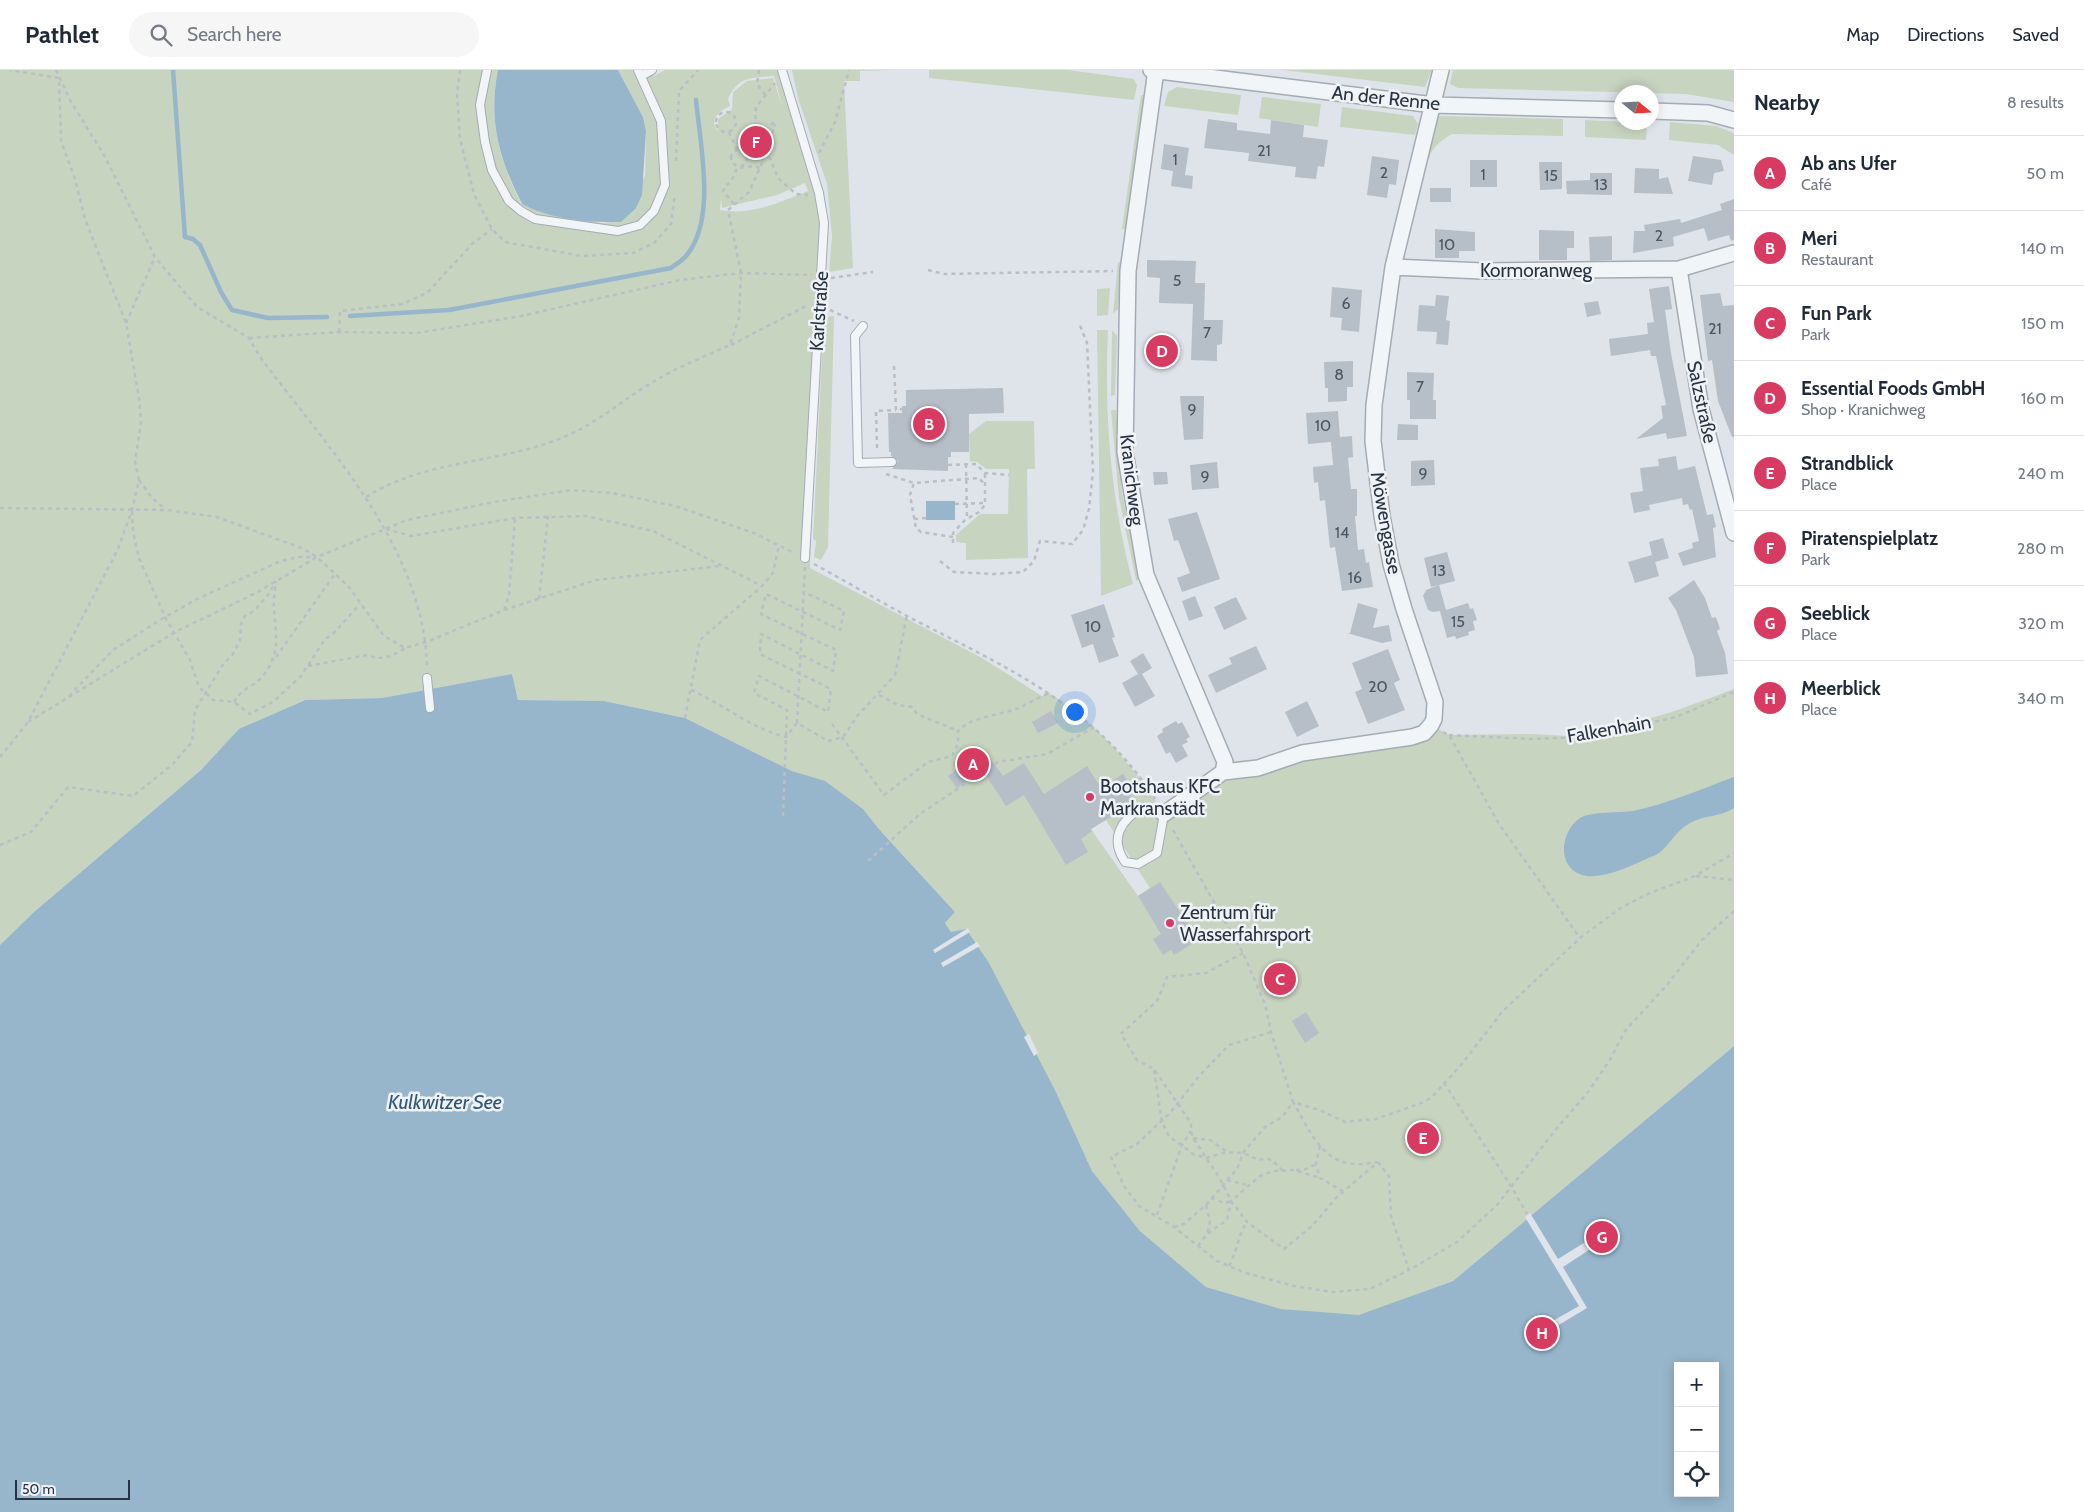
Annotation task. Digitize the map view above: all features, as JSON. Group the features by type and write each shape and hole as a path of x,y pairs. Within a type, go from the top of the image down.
{"street":[{"name":"An der Renne","path":"1151,70 1434,105 1614,110"},
{"name":"Kranichweg","path":"1156,70 1128,271 1125,452 1146,575 1225,762 1223,772"},
{"name":"Möwengasse","path":"1431,725 1436,711 1435,702 1412,636 1391,564 1382,516 1373,441 1374,405 1393,267 1441,70"},
{"path":"1659,111 1708,113 1734,120"},
{"path":"1679,269 1734,253"},
{"name":"Kormoranweg","path":"1393,267 1482,271 1679,269"},
{"name":"Salzstraße","path":"1679,269 1702,409 1734,533"},
{"path":"1164,814 1223,772 1258,768 1302,753 1412,738 1424,733 1431,725"}],"lane":[{"path":"487,70 480,105 485,142 492,170 509,201 535,219 618,230 640,225 654,211 665,185 661,122 640,73 652,70"},
{"name":"Karlstraße","path":"782,72 819,193 824,223 805,558"},
{"path":"863,326 855,336 858,463 892,462"},
{"path":"427,678 430,708"},
{"path":"1143,807 1164,814 1156,853 1138,864 1126,862 1118,851 1117,840 1122,826 1129,815 1143,807"}],"path":[{"path":"10,70 59,78"},
{"path":"56,70 100,148 155,258 197,307 249,338 260,357 365,497 386,529 419,607 426,642 427,678"},
{"path":"460,70 457,94 460,140 474,194 492,229 505,242 582,256 632,253 654,243 671,224 675,189"},
{"path":"676,162 679,91 698,70"},
{"path":"759,70 757,84 766,95"},
{"path":"812,169 835,122 849,70"},
{"path":"730,345 739,318 741,273 728,210 749,192 762,163 755,126 756,107 782,72"},
{"path":"59,78 61,141 75,179 85,219 126,323 139,398 140,422 135,462 139,480 152,498 167,510"},
{"path":"722,112 731,112 735,116 736,126 730,132 720,130 717,126 716,120 722,112"},
{"path":"773,123 776,127 766,139 762,141 758,136 763,129 773,123"},
{"path":"730,132 737,150"},
{"path":"759,148 766,148 778,178 796,194 804,196 819,193"},
{"path":"734,204 723,191 725,186 731,182 737,168 743,166 746,156 744,152 737,150 732,152 730,160 736,166 743,166 756,166 760,168"},
{"path":"339,332 340,311 403,304 428,292 472,244 492,229"},
{"path":"126,323 155,258"},
{"path":"928,270 944,274 1128,271"},
{"path":"249,338 339,332 418,333 521,316 680,280 741,273 820,278 873,272"},
{"path":"365,497 384,485 408,475 524,450 565,437 610,412 657,379 730,345 819,299"},
{"path":"818,310 834,310 863,326"},
{"path":"940,561 954,572 994,574 1023,572 1034,561 1040,541 1072,544 1083,530 1089,509 1093,471 1087,343 1079,323"},
{"path":"894,366 896,410"},
{"path":"877,448 876,411 902,409"},
{"path":"879,462 880,472 914,483 967,481 979,478 985,485"},
{"path":"966,464 967,520"},
{"path":"948,465 976,464 985,473 1009,475"},
{"path":"953,543 953,533 967,520 980,512 985,503 985,473"},
{"path":"0,757 28,722 118,549 132,510 139,480"},
{"path":"914,483 910,495 916,528 921,532 953,537"},
{"path":"28,722 176,632 256,594 276,580 317,557 407,520 494,502 572,490 612,493 674,506 754,533 805,558 797,723 786,738"},
{"path":"955,504 985,503"},
{"path":"0,508 167,510 217,517 304,549 317,557 349,588 384,636 405,648"},
{"path":"132,510 133,532 139,558 165,617 176,632 190,660 199,687 213,700 234,702 250,714 274,701 308,666 325,639 332,635 360,603"},
{"path":"539,599 548,516"},
{"path":"386,529 411,536 515,518 586,516 653,531 762,586"},
{"path":"504,610 509,594 515,518"},
{"path":"914,519 926,518"},
{"path":"685,718 700,640 762,586 773,573 779,546"},
{"path":"66,699 113,650 165,617 197,599 281,561 298,557 317,557"},
{"path":"308,666 367,655 376,658 389,658 405,648 426,642 504,610 596,580 720,566"},
{"path":"234,702 241,690 261,678 335,574"},
{"path":"275,658 276,622 274,609 276,580"},
{"path":"0,845 31,832 68,787 133,796 172,765 192,742 195,710 222,666 233,654 240,640 241,624 245,616 254,611 268,595 276,580"},
{"path":"783,816 787,710 754,693 759,676 828,712 831,689 760,654 761,634 833,671 836,650 761,614 766,594 840,630 844,610 804,592"},
{"path":"797,723 828,741 843,738 858,715 896,675 907,615"},
{"path":"691,690 722,705 770,734 786,738"},
{"path":"832,724 884,795 928,762 952,756 958,744 958,731 964,725 997,713 1013,710 1049,692"},
{"name":"Falkenhain","path":"1449,735 1531,739 1587,736 1676,717 1734,692"},
{"path":"879,695 898,705 912,708 917,714 958,731"},
{"path":"1431,725 1449,735 1499,824 1580,938"},
{"path":"868,861 920,814 998,762 1047,754 1094,727"},
{"path":"1461,1065 1502,1012 1580,938 1622,908 1650,893 1695,876 1734,853"},
{"path":"1695,876 1734,880"},
{"path":"1271,1032 1229,1045 1200,1075 1162,1122 1138,1144 1111,1158 1124,1186 1139,1206 1174,1227 1217,1261 1246,1273 1294,1286 1332,1292 1370,1289 1409,1270 1457,1242 1497,1205 1589,1091 1611,1058 1625,1032 1667,985 1701,940 1734,911"},
{"path":"1157,1216 1182,1144 1190,1131 1191,1123 1154,1069 1137,1060 1121,1034 1157,1001 1168,977 1206,973 1243,953"},
{"path":"1154,1069 1162,1122 1169,1136 1193,1154 1206,1158 1226,1152 1243,1153 1259,1160 1266,1158 1273,1160 1283,1171"},
{"path":"1444,1083 1527,1214"},
{"path":"1174,1227 1184,1224 1206,1205 1236,1169 1243,1153 1265,1127 1282,1117 1293,1102 1320,1146 1332,1158 1354,1164 1378,1162"},
{"path":"1190,1131 1231,1201 1247,1222 1284,1249 1312,1226 1344,1192 1378,1162"},
{"path":"1193,1138 1210,1140 1226,1152"},
{"path":"1320,1146 1316,1164 1320,1178"},
{"path":"1378,1162 1389,1176 1391,1216 1409,1270"},
{"path":"1211,1198 1224,1203 1231,1201 1247,1185 1260,1176 1306,1169 1316,1164"},
{"path":"1294,1170 1320,1178 1344,1192"},
{"path":"1227,1180 1247,1185"},
{"path":"1198,1246 1207,1234 1226,1220 1231,1201"},
{"path":"1206,1205 1210,1222 1207,1234"},
{"path":"1229,1266 1236,1254 1242,1229 1247,1222"}],"green space":[{"path":"0,70 498,70 495,88 495,123 501,155 521,204 601,223 621,222 645,176 646,131 643,117 618,70 650,70 654,76 665,70 782,70 824,223 819,299 810,568 982,658 1042,696 1049,693 1067,705 1099,732 1127,762 1164,814 1223,772 1381,743 1431,725 1449,735 1531,734 1587,737 1675,711 1734,689 1734,1046 1453,1281 1417,1294 1413,1322 1281,1309 1206,1287 1140,1231 1092,1171 1056,1092 1039,1061 957,933 951,932 945,923 955,912 883,833 817,779 792,771 685,718 604,701 518,700 512,674 382,698 304,700 239,730 201,770 34,912 0,945","holes":["774,76 783,109 773,78 747,81 733,92 732,109 718,119 718,131 714,123 716,116 730,106 728,99 736,86 746,80","805,183 808,191 754,210 720,210 721,197 722,208 777,195","1106,820 1150,888 1138,896 1091,829"]},
{"path":"792,70 893,70 860,71 860,81 844,81 853,268 829,272 832,236 827,184 798,98"},
{"path":"929,70 1068,70 1134,79 1137,85 1134,100 929,78"},
{"path":"1283,70 1432,70 1425,87"},
{"path":"1453,70 1734,70 1734,102 1686,94 1659,93 1659,85 1614,85 1614,92 1458,88 1450,84"},
{"path":"1177,87 1241,95 1238,115 1164,106 1168,92"},
{"path":"1141,95 1146,95 1127,229 1122,229"},
{"path":"1262,97 1321,104 1318,127 1259,118"},
{"path":"1342,107 1413,116 1418,124 1415,135 1340,127"},
{"path":"1439,116 1563,119 1563,136 1452,134 1435,147 1429,159 1422,157 1431,125"},
{"path":"1585,120 1614,121 1614,130 1647,130 1646,140 1585,137"},
{"path":"1670,122 1716,126 1734,133 1734,155 1718,145 1669,140"},
{"path":"1118,262 1122,263 1118,309 1113,314"},
{"path":"1110,288 1108,315 1097,316 1097,289"},
{"path":"834,316 828,547 821,560 814,557 816,541 813,539 824,317"},
{"path":"1097,330 1108,330 1108,426 1114,490 1125,553 1133,584 1101,596"},
{"path":"1112,330 1117,336 1115,395 1111,396"},
{"path":"1111,410 1116,410 1122,493 1141,579 1136,580 1119,498"},
{"path":"986,421 1034,421 1035,469 1027,469 1028,558 966,560 966,543 956,542 956,535 980,514 1008,514 1009,469 986,469 977,462 970,461 969,434"}],"water":[{"path":"498,70 618,70 643,117 646,131 642,195 636,208 621,222 596,222 557,217 522,204 507,171 495,123 495,88"},
{"path":"926,501 955,501 955,520 926,520"},
{"name":"Kulkwitzer See","path":"512,674 518,700 604,701 685,718 792,771 825,781 863,809 955,912 945,923 951,932 966,929 989,963 1056,1092 1092,1171 1140,1231 1206,1287 1281,1309 1359,1315 1453,1281 1734,1046 1734,1512 0,1512 0,945 34,912 201,770 239,729 305,700 382,698"},
{"path":"1734,777 1734,808 1685,826 1656,855 1631,866 1605,875 1596,876 1577,873 1566,860 1564,851 1568,832 1580,818 1591,814 1633,811 1646,808"}],"pier":[{"path":"968,928 970,932 935,953 933,950"},
{"path":"977,942 980,946 943,967 941,963"},
{"path":"1029,1034 1038,1053 1034,1056 1024,1037"},
{"path":"1530,1213 1558,1259 1587,1241 1584,1236 1602,1225 1614,1244 1596,1255 1592,1248 1563,1267 1587,1308 1552,1329 1557,1337 1537,1348 1526,1328 1546,1317 1549,1323 1579,1306 1525,1217"}],"building":[{"path":"1208,119 1237,123 1237,130 1270,134 1271,120 1304,125 1303,137 1328,140 1324,167 1318,166 1316,179 1295,177 1296,167 1248,161 1249,153 1204,148"},
{"path":"1164,144 1189,148 1185,175 1193,176 1192,189 1171,186 1173,171 1161,169"},
{"path":"1372,156 1399,160 1396,185 1389,184 1387,198 1367,195"},
{"path":"1693,156 1721,160 1724,171 1714,173 1712,185 1688,181"},
{"path":"1470,160 1497,160 1497,187 1470,187"},
{"path":"1539,162 1562,162 1562,189 1540,190"},
{"path":"1635,168 1659,169 1659,179 1668,177 1673,194 1634,193"},
{"path":"1590,173 1612,173 1612,195 1567,194 1566,181 1590,180"},
{"path":"1430,188 1451,188 1451,202 1430,202"},
{"path":"1734,199 1734,240 1731,241 1729,235 1708,241 1704,228 1673,237 1674,246 1633,253 1634,231 1645,231 1644,225 1680,219 1681,223 1722,210 1720,204"},
{"path":"1435,229 1475,232 1475,251 1459,251 1459,258 1435,258"},
{"path":"1539,230 1574,231 1574,248 1567,248 1567,260 1539,260"},
{"path":"1612,236 1612,260 1590,261 1589,237"},
{"path":"1147,260 1196,261 1195,283 1205,283 1204,320 1223,320 1222,344 1217,345 1217,361 1191,360 1193,304 1159,303 1160,278 1147,277"},
{"path":"1669,286 1672,309 1665,310 1687,436 1667,439 1666,433 1636,439 1663,418 1661,406 1666,405 1656,356 1651,356 1650,350 1611,356 1609,339 1648,334 1647,323 1654,322 1649,289"},
{"path":"1332,287 1362,290 1359,332 1341,330 1342,318 1330,317"},
{"path":"1720,293 1723,306 1734,305 1734,437 1732,437 1718,401 1712,360 1708,361 1700,295"},
{"path":"1436,295 1449,296 1446,320 1450,321 1448,345 1436,344 1437,332 1417,331 1419,305 1435,306"},
{"path":"1598,301 1601,314 1587,317 1584,303"},
{"path":"1353,361 1353,387 1347,387 1347,401 1328,402 1328,388 1325,388 1324,362"},
{"path":"1407,372 1434,373 1433,400 1436,400 1436,419 1410,419 1410,400 1407,400"},
{"path":"1003,388 1004,413 969,414 969,452 951,452 951,457 948,457 948,471 892,469 898,461 889,452 888,413 902,413 902,406 906,406 906,390"},
{"path":"1180,396 1204,396 1203,439 1184,440"},
{"path":"1338,411 1340,437 1352,436 1353,457 1348,458 1351,489 1357,489 1357,516 1355,516 1358,550 1364,549 1366,563 1369,562 1373,587 1342,591 1335,547 1330,548 1325,500 1320,501 1318,482 1314,483 1313,467 1333,465 1331,442 1308,444 1306,413"},
{"path":"1398,424 1418,425 1418,440 1397,440"},
{"path":"1676,456 1678,470 1695,466 1707,515 1713,514 1716,527 1713,528 1716,557 1683,566 1678,553 1693,548 1692,543 1699,541 1692,509 1690,510 1688,504 1683,505 1682,498 1649,505 1650,510 1634,513 1630,493 1643,491 1640,468 1659,466 1658,459"},
{"path":"1434,460 1435,485 1411,486 1411,461"},
{"path":"1217,462 1219,488 1192,490 1190,465"},
{"path":"1153,472 1167,472 1168,484 1154,485"},
{"path":"1197,512 1220,579 1182,592 1177,578 1190,573 1178,540 1174,541 1168,519"},
{"path":"1663,538 1669,558 1655,562 1659,576 1635,583 1628,562 1652,555 1649,542"},
{"path":"1447,552 1455,581 1431,587 1424,558"},
{"path":"1694,580 1705,598 1712,618 1716,617 1720,629 1717,631 1725,653 1728,674 1696,677 1694,657 1676,610 1668,598"},
{"path":"1439,585 1446,610 1468,603 1470,609 1473,608 1477,620 1473,621 1475,630 1468,632 1469,635 1456,639 1455,636 1447,638 1440,611 1433,612 1428,610 1423,596 1426,590"},
{"path":"1195,596 1203,616 1189,621 1182,601"},
{"path":"1236,597 1247,619 1224,630 1214,607"},
{"path":"1358,603 1378,609 1373,628 1389,625 1392,641 1382,643 1347,633 1350,633"},
{"path":"1104,604 1115,637 1112,638 1119,656 1099,663 1093,644 1082,648 1071,615"},
{"path":"1256,646 1267,669 1216,693 1208,675 1232,664 1229,658"},
{"path":"1388,649 1400,680 1394,683 1405,710 1368,724 1355,692 1362,689 1352,663"},
{"path":"1143,653 1152,668 1142,674 1155,696 1135,707 1122,683 1138,674 1130,661"},
{"path":"1307,701 1319,726 1297,737 1285,712"},
{"path":"1051,711 1058,723 1038,733 1032,722"},
{"path":"1176,721 1178,724 1182,722 1190,737 1186,739 1188,742 1182,745 1188,756 1176,763 1170,752 1166,754 1157,736 1163,732 1162,729"},
{"path":"983,749 1003,776 1024,763 1044,794 1087,766 1101,788 1123,774 1135,793 1130,796 1132,800 1115,809 1117,813 1091,829 1092,831 1081,839 1088,852 1066,865 1024,795 1006,806 982,769 957,788 948,776"},
{"name":"Zentrum für Wasserfahrsport","path":"1160,882 1198,940 1174,955 1171,950 1163,955 1153,939 1161,934 1138,896"},
{"path":"1306,1012 1319,1033 1305,1043 1292,1021"}],"waterway":[{"path":"173,70 185,237 193,239 200,245 221,292 232,310 268,318 327,317"},
{"path":"350,316 449,310 671,268 686,256 695,241 701,223 704,181 696,100"}],"place":[{"name":"Piratenspielplatz","path":"756,142"},
{"name":"Essential Foods GmbH","path":"1162,351"},
{"name":"Meri","path":"929,424"},
{"name":"Ab ans Ufer","path":"973,764"},
{"name":"Bootshaus KFC Markranstädt","path":"1090,797"},
{"name":"Zentrum für Wasserfahrsport","path":"1170,923"},
{"name":"Fun Park","path":"1280,979"},
{"name":"Strandblick","path":"1423,1138"},
{"name":"Seeblick","path":"1602,1237"},
{"name":"Meerblick","path":"1542,1333"}]}
